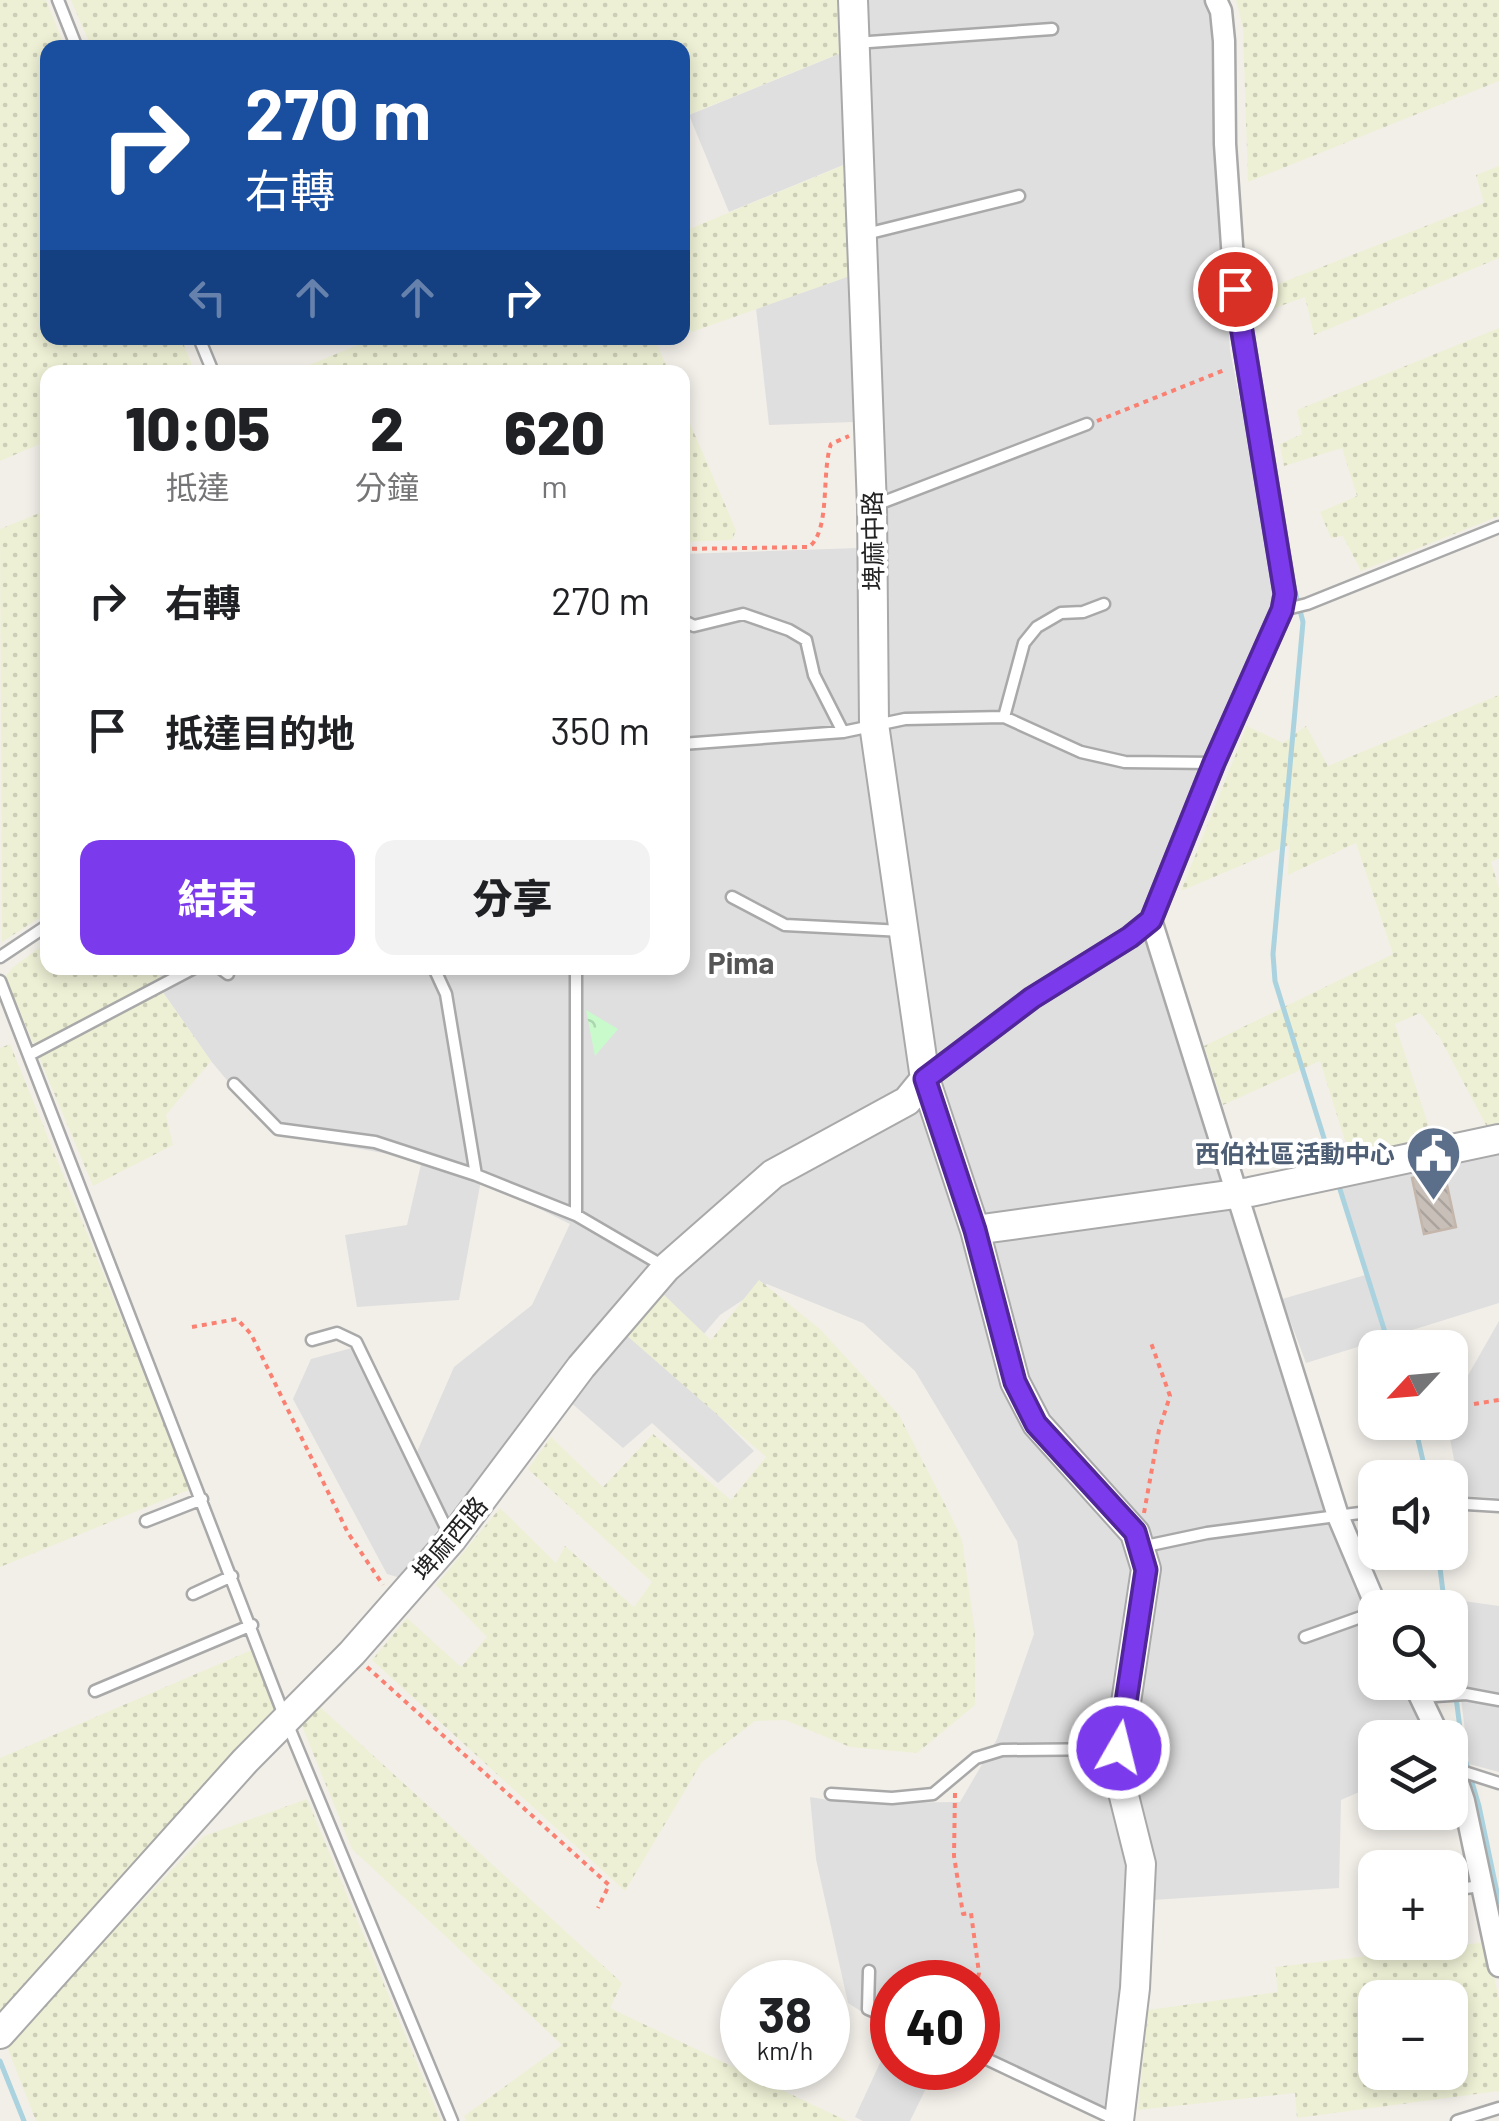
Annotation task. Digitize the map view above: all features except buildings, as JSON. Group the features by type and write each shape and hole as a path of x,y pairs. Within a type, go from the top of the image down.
{"street":[{"name":"埤麻中路","path":"853,0 872,507 874,724 925,1079 975,1230 1015,1382 1036,1424 1138,1540"},
{"path":"925,1079 1032,998 1151,920 1214,763 1282,610 1285,594 1235,289 1224,41 1222,11 1216,0"},
{"path":"1151,920 1338,1516 1368,1590"},
{"name":"埤麻西路","path":"0,2034 285,1718 352,1653 452,1539 581,1368 666,1268 773,1174 907,1101 925,1079"},
{"path":"975,1230 1336,1176 1499,1138"},
{"path":"1118,2121 1134,1988 1142,1864 1122,1792 1119,1748 1146,1570 1138,1540"},
{"path":"1468,1829 1499,1966"}],"lane":[{"path":"58,0 75,40"},
{"path":"854,43 1052,29"},
{"path":"860,236 1019,196"},
{"path":"872,507 1087,424"},
{"path":"1282,610 1307,604 1499,527"},
{"path":"1004,717 1024,643 1037,627 1060,613 1083,612 1104,604"},
{"path":"690,624 744,614 806,640 814,675 843,732"},
{"path":"690,743 843,732 905,719 1004,717 1081,752 1125,762 1214,763"},
{"path":"732,897 785,925 904,931"},
{"path":"0,957 40,930"},
{"path":"29,1055 181,975"},
{"path":"437,975 446,994 476,1175"},
{"path":"576,975 576,1215"},
{"path":"0,982 285,1718 452,2121"},
{"path":"234,1084 278,1129 375,1142 476,1175 576,1215 666,1268"},
{"path":"312,1340 337,1333 356,1342 452,1539"},
{"path":"146,1521 202,1499"},
{"path":"1468,1505 1499,1506"},
{"path":"1138,1540 1358,1513"},
{"path":"193,1594 232,1576"},
{"path":"1305,1637 1358,1617"},
{"path":"95,1691 252,1625"},
{"path":"1468,1694 1499,1700"},
{"path":"831,1794 892,1798 933,1794 976,1758 1002,1750 1119,1748"},
{"path":"1468,1771 1499,1784"},
{"path":"1468,1888 1482,1886"},
{"path":"869,1971 870,2010"},
{"path":"1000,2065 1118,2121"},
{"path":"1458,2121 1499,2108"}],"path":[{"path":"1087,424 1246,361"},
{"path":"690,548 810,547 818,540 821,527 826,456 831,444 869,431"},
{"path":"192,1327 236,1319 251,1334 348,1534 394,1602"},
{"path":"1138,1540 1159,1430 1170,1396 1150,1340"},
{"path":"1474,1404 1499,1400"},
{"path":"352,1653 609,1885 598,1908"},
{"path":"954,1778 954,1856 963,1914 971,1913 977,1960"}],"shaded area":[{"path":"866,0 1205,0 1211,11 1212,83 1230,351 1278,607 1141,915 1144,935 1328,1519 1362,1590 1358,1590 1358,1700 1414,1700 1423,1720 1358,1720 1358,1792 1341,1800 1339,1888 1137,1901 1111,2112 1000,2059 1000,1960 870,1960 870,2017 850,2004 850,1960 838,1960 816,1859 810,1797 846,1803 960,1802 997,1739 1034,1634 1017,1541 915,1371 863,1323 767,1284 720,1315 673,1370 754,1451 718,1483 652,1423 623,1448 561,1394 404,1579 387,1574 293,1399 311,1359 363,1345 413,1461 454,1367 532,1305 570,1224 481,1180 459,1300 357,1307 345,1235 407,1225 422,1160 271,1133 211,1061 162,991 160,975 690,975 690,554 887,547 881,421 769,425 755,299 848,163 729,212 690,115 846,51"},
{"path":"1499,1153 1499,1303 1412,1330 1358,1330 1358,1347 1306,1363 1282,1299 1369,1274 1340,1186"},
{"path":"1499,1321 1499,1498 1468,1496 1468,1460 1454,1460 1450,1440 1468,1440 1468,1375"},
{"path":"1468,1602 1499,1606 1499,1772 1469,1764 1468,1720 1464,1720 1461,1700 1468,1700"},
{"path":"870,2085 870,2090 925,2090 910,2121 863,2121 855,2117"}],"green space":[{"path":"0,0 46,0 62,40 40,40 40,345 184,345 192,365 40,365 40,444 0,461"},
{"path":"71,0 845,0 846,51 690,114 690,40 88,40"},
{"path":"1236,0 1499,0 1499,81 1248,182 1243,28"},
{"path":"849,163 853,275 690,333 690,229"},
{"path":"1499,166 1499,258 1314,335 1305,297 1256,315 1253,294 1484,203 1476,175"},
{"path":"1499,328 1499,516 1361,571 1343,536 1331,538 1320,512 1357,496 1342,448 1284,466 1280,444 1302,434 1297,410"},
{"path":"358,345 657,345 666,365 309,365"},
{"path":"690,424 736,530 732,540 690,542"},
{"path":"40,513 40,918 2,942 0,529"},
{"path":"1499,695 1499,858 1491,862 1499,888 1499,1124 1487,1127 1440,1038 1420,1013 1395,1024 1433,1139 1352,1163 1320,1061 1223,1105 1204,1046 1393,954 1356,843 1288,875 1289,845 1181,891 1247,726 1283,743 1306,726 1328,766"},
{"path":"40,947 40,975 160,975 162,979 34,1045 5,977"},
{"path":"162,991 211,1061 166,1115 173,1145 93,1186 39,1057"},
{"path":"586,1010 618,1029 595,1056"},
{"path":"10,1044 191,1489 0,1567 0,1048"},
{"path":"759,1280 820,1329 899,1415 951,1516 962,1540 975,1632 975,1705 917,1753 850,1747 785,1720 755,1721 702,1762 625,1891 372,1660 407,1618 461,1667 487,1637 436,1585 500,1508 556,1563 565,1546 634,1607 652,1582 528,1469 551,1437 603,1487 653,1434 731,1500 766,1457 625,1334 661,1292 711,1340"},
{"path":"254,1649 282,1714 0,2018 0,1758"},
{"path":"319,1706 622,1983 610,2008 720,2060 720,2090 782,2090 847,2121 466,2121 464,2116 562,2045 352,1849 302,1726"},
{"path":"307,1799 441,2121 36,2121 6,2044 204,1836"},
{"path":"1487,1942 1499,2000 1499,2091 1297,2118 1295,2093 1138,2110 1148,2010 1278,1992 1275,1967 1358,1957 1468,1960 1468,1944"}],"waterway":[{"path":"1292,580 1303,622 1273,954 1275,981 1333,1167"},
{"path":"1338,1183 1384,1330"},
{"path":"1418,1440 1423,1460"},
{"path":"1440,1570 1443,1590"},
{"path":"1456,1700 1463,1752 1499,1902"},
{"path":"0,2061 24,2121"}],"place":[{"name":"西伯社區活動中心","path":"1434,1202"}],"district":[{"name":"Pima","path":"741,962"}],"route":[{"path":"1119,1748 1146,1570 1140,1548 1135,1532 1036,1424 1015,1382 975,1230 925,1079 1032,998 1151,920 1214,763 1282,610 1285,594 1235,289"}]}
